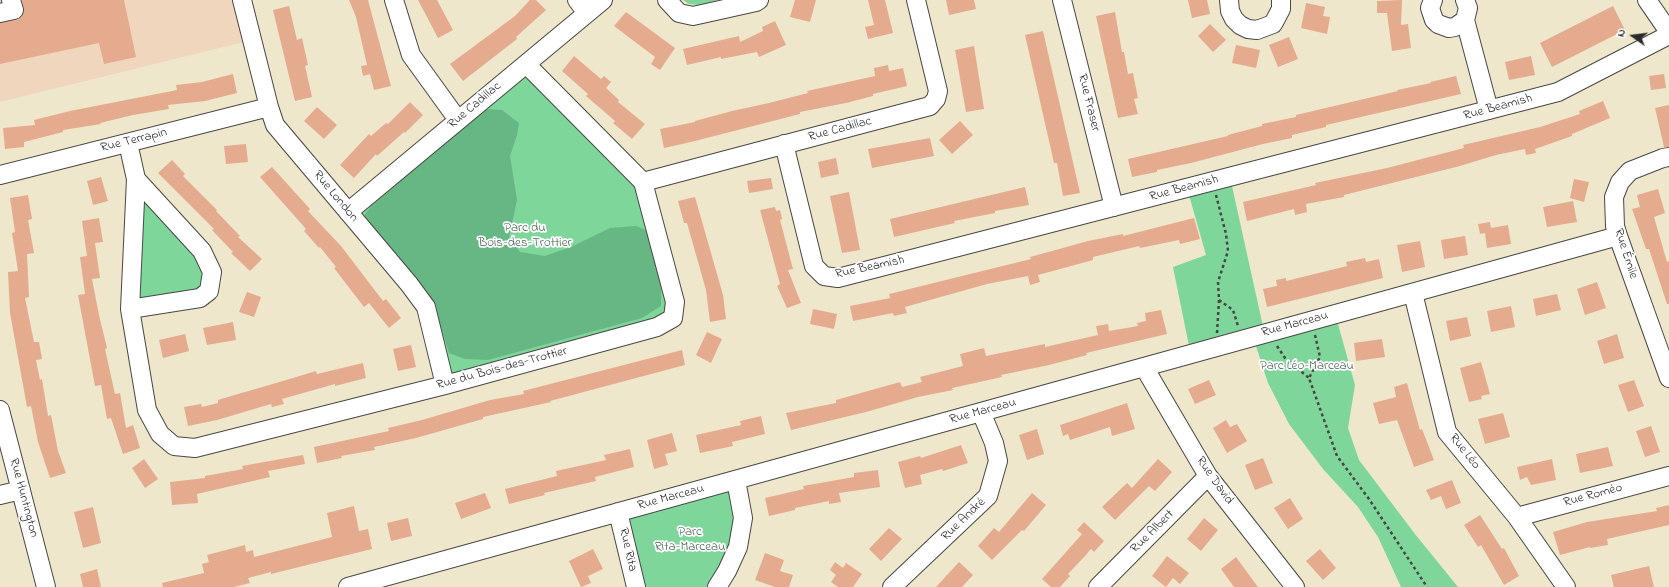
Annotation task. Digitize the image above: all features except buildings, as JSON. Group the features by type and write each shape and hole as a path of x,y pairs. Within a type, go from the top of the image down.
{"street":[{"path":"0,13 14,10 11,0"},
{"name":"Rue London","path":"242,0 269,107 275,125 409,284 426,307 445,385"},
{"path":"394,0 411,55 458,120"},
{"name":"Rue Cadillac","path":"348,212 526,64 582,6 602,0"},
{"path":"667,0 679,13 693,16 756,2 759,0"},
{"name":"Rue Cadillac","path":"642,182 930,106 936,99 938,91 916,0"},
{"name":"Rue Fraser","path":"1062,0 1114,207"},
{"path":"1229,0 1230,11 1234,19 1240,25 1248,29 1257,30 1272,24 1281,9 1282,0"},
{"path":"1433,0 1430,8 1431,14 1438,24 1450,28 1456,27 1465,20"},
{"path":"1465,0 1468,8 1465,20 1489,110"},
{"path":"1646,0 1669,34"},
{"name":"Rue Beamish","path":"784,144 814,266 824,276 838,278 1558,92 1669,34"},
{"name":"Rue du Bois-des-Trottier","path":"128,143 136,180 130,309 148,410 160,434 174,446 196,448 445,385 657,327 673,318 675,302 642,182 526,64"},
{"name":"Rue Terrapin","path":"0,175 269,107"},
{"name":"Rue Émile","path":"1669,157 1662,158 1630,171 1620,182 1614,197 1615,226 1618,236 1669,378"},
{"path":"130,309 200,298 209,291 212,272 202,251 136,180"},
{"name":"Rue Marceau","path":"348,587 1618,236"},
{"name":"Rue Léo","path":"1413,293 1448,432 1517,517 1566,587"},
{"name":"Rue David","path":"1144,367 1208,476 1295,587"},
{"name":"Rue Huntington","path":"0,410 46,587"},
{"name":"Rue André","path":"892,587 988,496 998,461 994,443 981,412"},
{"name":"Rue Albert","path":"1098,587 1208,476"},
{"name":"Rue Roméo","path":"1517,517 1669,476"},
{"path":"717,587 727,572 738,547 743,518 736,480"},
{"path":"0,495 21,490"},
{"name":"Rue Rita","path":"618,512 636,587"}],"path":[{"path":"1212,182 1226,234 1228,251 1218,282 1219,300 1216,321 1217,347"},
{"path":"1219,300 1233,310 1242,340"},
{"path":"1309,378 1320,357 1311,321"},
{"path":"1268,333 1285,358 1309,378 1336,456 1369,499 1427,587"}],"shaded area":[{"path":"0,0 242,0 252,40 0,102"}],"green space":[{"path":"683,0 718,0 699,5 689,4"},
{"name":"Parc du Bois-des-Trottier","path":"526,64 643,182 673,318 445,385 426,307 348,212"},
{"name":"Parc du Bois-des-Trottier","path":"485,109 502,110 519,123 517,135 510,156 517,200 509,237 520,252 545,256 571,247 610,228 636,226 648,231 661,278 661,306 642,318 488,360 465,359 449,353 432,299 366,228 365,214 372,205"},
{"name":"Parc Léo-Marceau","path":"1230,177 1264,331 1190,351 1173,267 1206,255 1187,188"},
{"path":"147,203 152,205 195,257 203,278 199,288 193,292 146,301 140,297 138,292 141,207"},
{"name":"Parc Léo-Marceau","path":"1336,317 1355,385 1348,428 1359,460 1415,534 1458,587 1401,587 1378,537 1358,507 1323,469 1289,424 1268,383 1253,337"},
{"name":"Parc Rita-Marceau","path":"736,480 743,518 717,587 636,587 618,512"}]}
